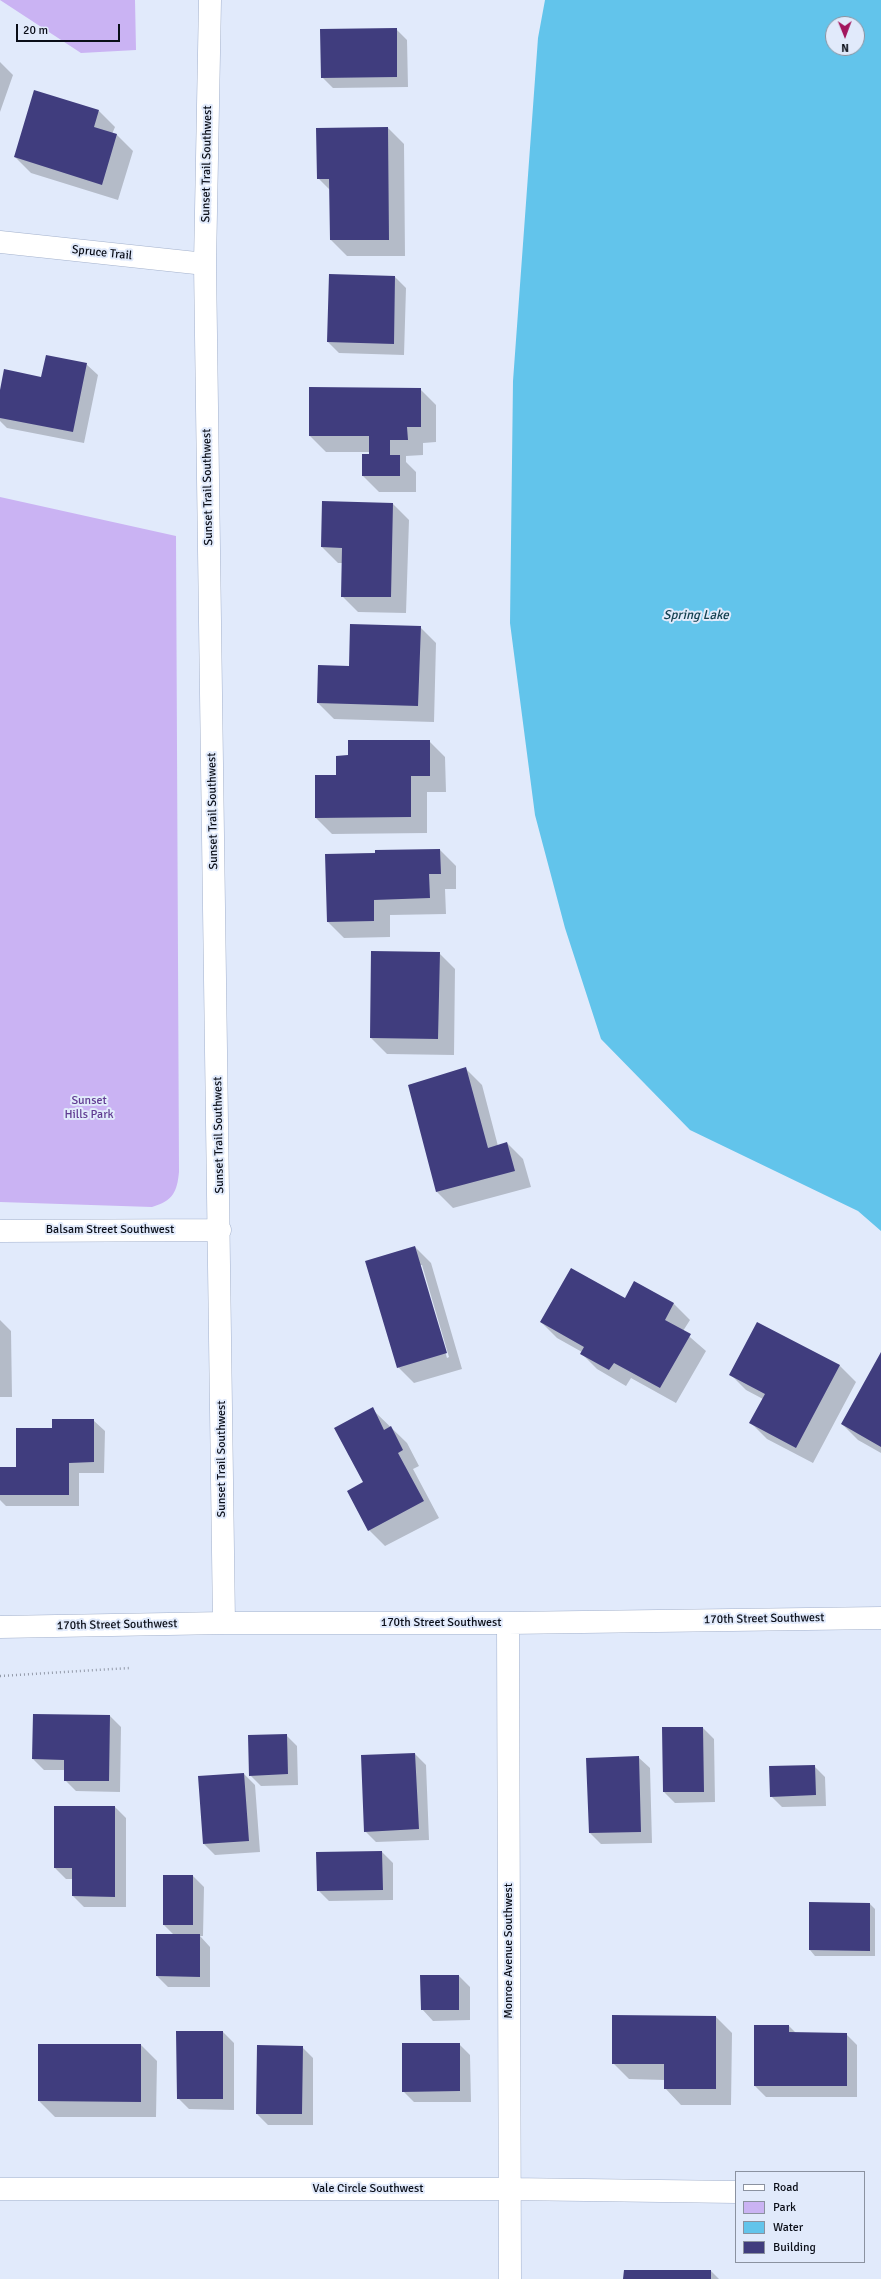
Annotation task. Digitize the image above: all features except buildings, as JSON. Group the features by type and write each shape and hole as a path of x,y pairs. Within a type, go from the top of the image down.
{"street":[{"name":"Sunset Trail Southwest","path":"210,0 205,264 220,1230 224,1623"},
{"name":"Spruce Trail","path":"0,242 205,264"},
{"name":"Balsam Street Southwest","path":"0,1230 220,1230"},
{"name":"170th Street Southwest","path":"0,1627 224,1623 508,1623 881,1618"},
{"name":"Monroe Avenue Southwest","path":"508,1623 510,2279"},
{"name":"Vale Circle Southwest","path":"0,2189 510,2189 735,2192"}],"path":[{"path":"0,1676 130,1668"}],"green space":[{"path":"0,0 135,0 136,50 81,53"},
{"name":"Sunset Hills Park","path":"0,497 176,536 179,1172 177,1185 173,1195 165,1202 152,1207 0,1202"}],"water":[{"name":"Spring Lake","path":"545,0 881,0 881,1231 858,1211 690,1130 601,1039 565,928 535,815 510,623 513,381 538,38"}]}
